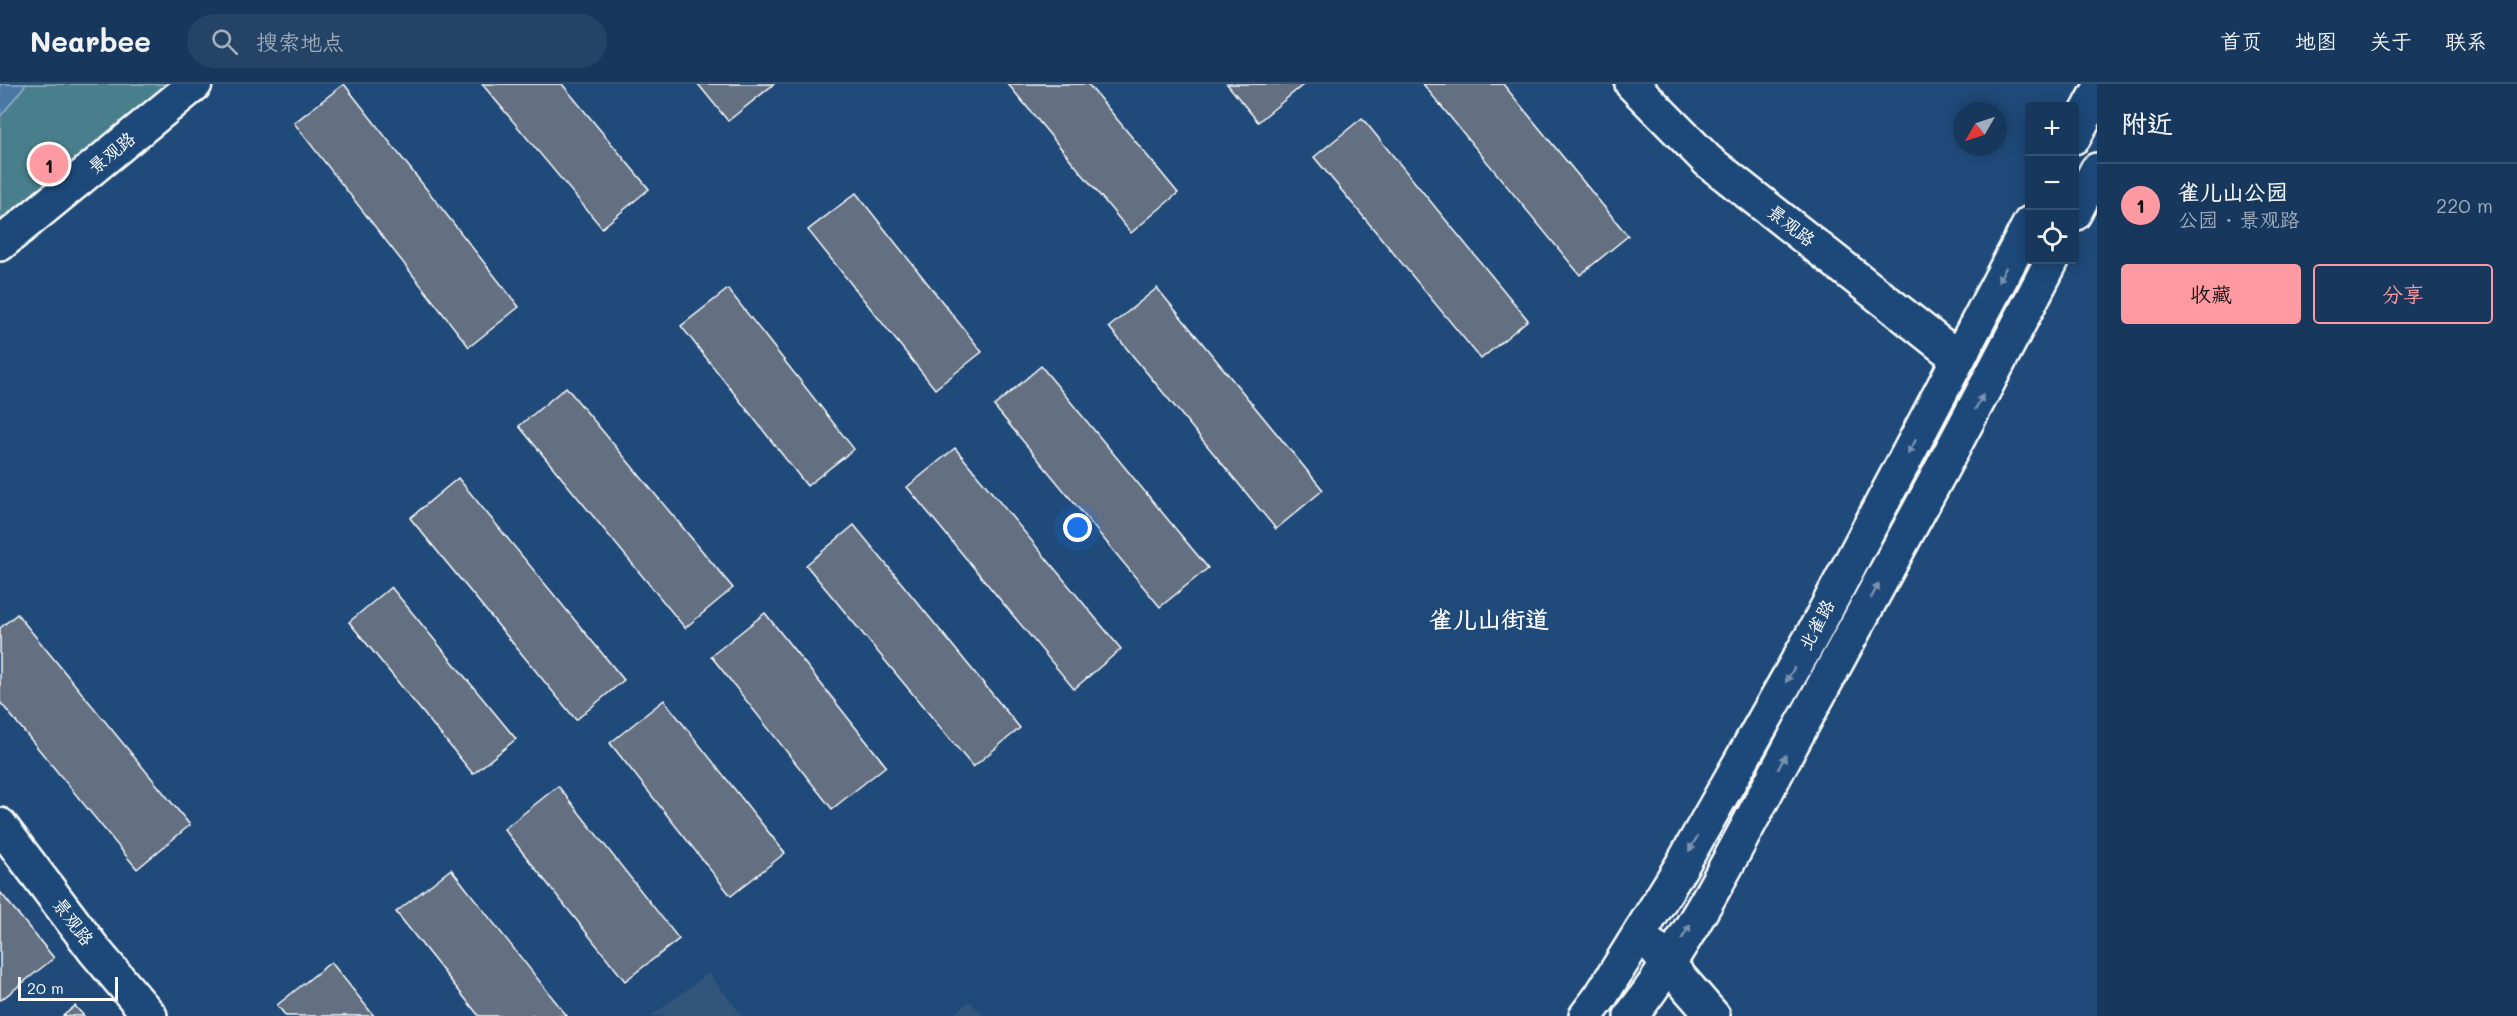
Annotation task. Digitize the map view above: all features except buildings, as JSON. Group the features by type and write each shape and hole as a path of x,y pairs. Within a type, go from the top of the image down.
{"street":[{"name":"景观路","path":"0,244 195,84"},
{"name":"景观路","path":"1632,84 1708,161 1958,358"},
{"path":"2079,128 2097,94"},
{"path":"2076,210 2097,170"},
{"name":"北雀路","path":"1586,1016 1601,996 1640,932 1813,634 2025,232"},
{"name":"北雀路","path":"1631,1016 1667,964 1716,882 1971,417 2050,264"},
{"name":"景观路","path":"0,825 95,951 150,1016"},
{"path":"1640,932 1713,1016"}],"shaded area":[{"path":"0,84 26,84 0,117"},
{"path":"709,973 742,1016 651,1016"},
{"path":"970,1001 983,1016 951,1016"}],"green space":[{"path":"0,84 195,84 0,244"}],"place":[{"name":"雀儿山公园","path":"49,164"}],"district":[{"name":"雀儿山街道","path":"1489,620"}]}
